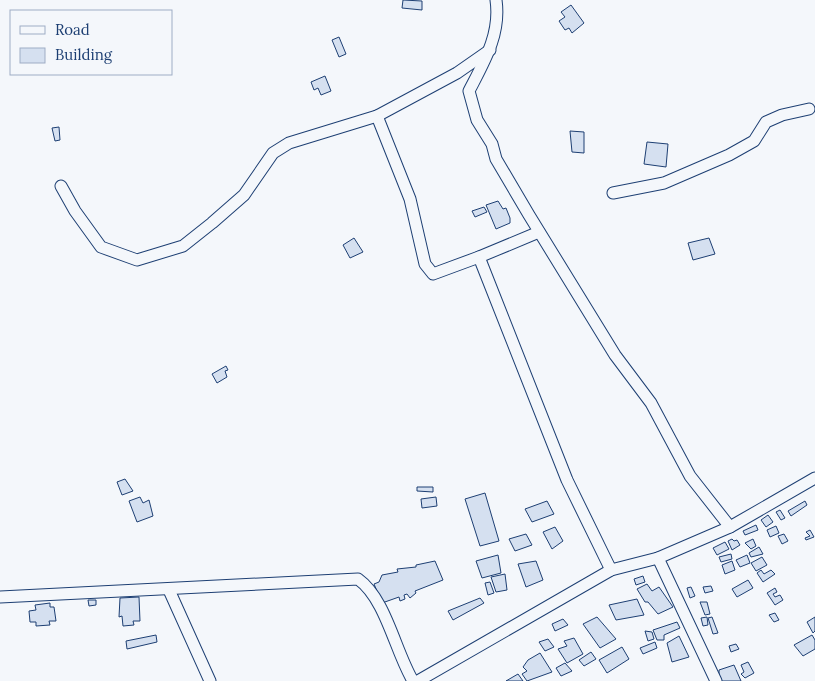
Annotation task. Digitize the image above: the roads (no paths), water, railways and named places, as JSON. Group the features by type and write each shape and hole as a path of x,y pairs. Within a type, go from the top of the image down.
{"street":[{"path":"496,0 498,18 490,50 469,91 478,120 492,144 496,159 615,355 651,403 690,476 730,527"},
{"path":"61,186 75,211 101,247 137,260 183,246 244,195 272,153 289,143 377,116 457,74 490,50"},
{"path":"614,193 664,183 729,155 754,141 766,122 782,115 809,109"},
{"path":"377,116 410,199 425,264 433,274 479,258 539,232"},
{"path":"479,258 567,480 611,570"},
{"path":"418,681 611,570 658,558 730,527 815,478"},
{"path":"658,558 716,681"},
{"path":"0,597 358,579 368,586 387,624 402,664 412,681"},
{"path":"169,590 210,681"}]}
